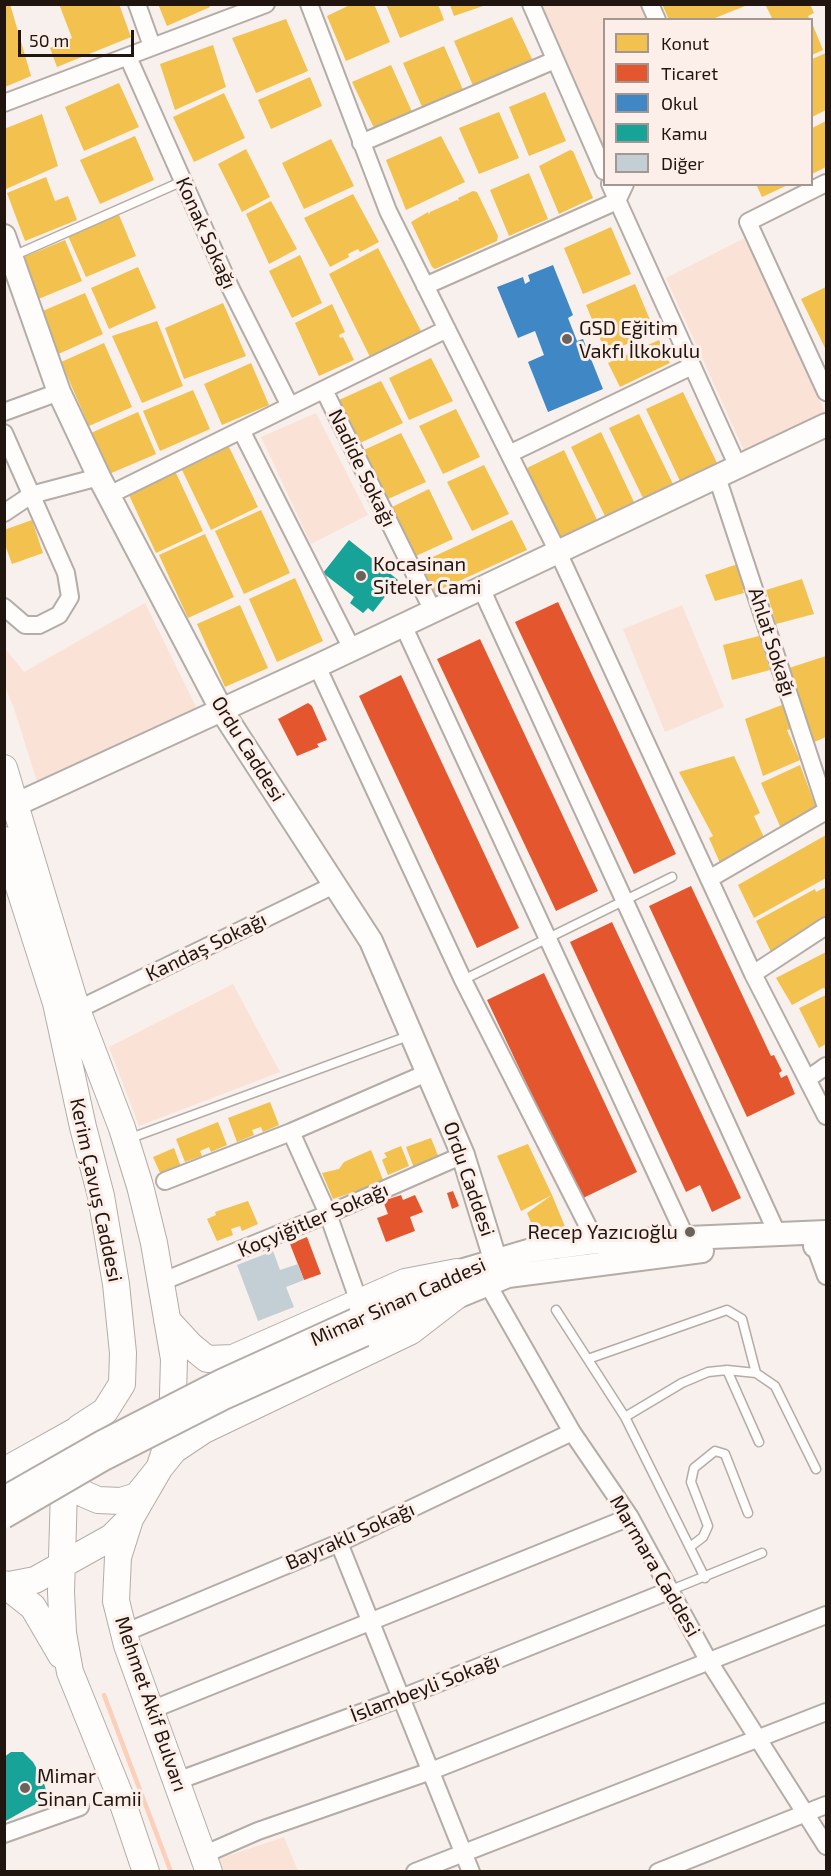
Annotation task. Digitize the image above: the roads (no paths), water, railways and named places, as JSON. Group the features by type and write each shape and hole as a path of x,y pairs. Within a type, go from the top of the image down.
{"main road":[{"name":"Kerim Çavuş Caddesi","path":"4,768 77,1010 140,1186 161,1282 174,1359 172,1430 159,1469"},
{"name":"Kerim Çavuş Caddesi","path":"4,840 56,1003 82,1127 101,1196 116,1284 123,1353 122,1384 105,1411 79,1428 65,1455 61,1565 63,1633 70,1672 121,1798 146,1872"},
{"path":"82,1127 89,1119 106,1115 123,1134"},
{"path":"167,1320 190,1345 207,1359 232,1358 359,1319 405,1282 458,1283"},
{"path":"65,1466 73,1484 84,1494 98,1500 121,1501 137,1496 174,1450 204,1430 411,1331 458,1283"},
{"path":"4,1472 79,1428"},
{"name":"Mehmet Akif Bulvarı","path":"159,1469 130,1519 118,1557 116,1601 124,1634 206,1863"},
{"path":"7,1584 35,1580 112,1537 130,1519"},
{"path":"7,1584 33,1607 70,1672"}],"street":[{"path":"137,4 152,46"},
{"path":"4,103 267,4"},
{"path":"309,4 388,211 558,552 753,974 809,1078 826,1116"},
{"path":"531,4 603,169"},
{"path":"650,4 656,18"},
{"name":"Konak Sokağı","path":"128,57 230,287 290,406"},
{"path":"362,143 555,60"},
{"path":"826,183 747,222 826,392"},
{"path":"611,186 738,467"},
{"path":"425,286 617,201 624,186"},
{"name":"Ordu Caddesi","path":"8,246 59,392 104,486 222,711 371,941 463,1155 495,1259"},
{"path":"4,513 31,495 104,486 241,430 447,329"},
{"path":"509,454 692,366"},
{"name":"Nadide Sokağı","path":"324,390 433,611"},
{"path":"4,412 59,392"},
{"path":"15,804 222,711 826,425"},
{"path":"241,430 352,649"},
{"path":"4,433 66,573 70,597 59,615 39,625 25,625 4,607"},
{"name":"Ahlat Sokağı","path":"717,477 826,809"},
{"path":"481,588 777,1233 826,1224"},
{"path":"403,625 686,1238"},
{"path":"317,666 463,980 596,1242"},
{"path":"709,879 826,809"},
{"name":"Kandaş Sokağı","path":"77,1010 336,884"},
{"path":"753,974 826,926"},
{"path":"809,1078 826,1066"},
{"path":"165,1181 291,1132 429,1072"},
{"path":"291,1132 328,1215 359,1319"},
{"name":"Koçyiğitler Sokağı","path":"161,1282 328,1215 463,1155"},
{"name":"Mimar Sinan Caddesi","path":"458,1283 495,1259 528,1251 596,1242 777,1233 824,1243"},
{"path":"824,1243 826,1276"},
{"name":"Mimar Sinan Caddesi","path":"458,1283 487,1283 561,1268 701,1251 824,1243"},
{"name":"Marmara Caddesi","path":"487,1283 572,1432 630,1517 708,1660 826,1846"},
{"name":"Mimar Sinan Caddesi","path":"4,1498 102,1442 211,1386 359,1319"},
{"name":"Mimar Sinan Caddesi","path":"4,1517 102,1460 224,1398 359,1319"},
{"name":"Bayraklı Sokağı","path":"124,1634 339,1543 572,1432"},
{"path":"151,1710 630,1517"},
{"path":"339,1543 471,1872"},
{"name":"İslambeyli Sokağı","path":"177,1781 401,1698 671,1590"},
{"path":"206,1863 258,1831 431,1771 826,1615"},
{"path":"415,1872 826,1712"},
{"path":"658,1872 807,1814 826,1804"},
{"path":"4,1834 80,1807"}],"lane":[{"path":"8,246 183,181"},
{"path":"463,980 672,877"},
{"path":"123,1134 412,1034"},
{"path":"556,1310 625,1417 705,1578"},
{"path":"588,1359 727,1310 742,1319 756,1373"},
{"path":"625,1417 682,1383 708,1372 727,1370 756,1373 775,1386 816,1469"},
{"path":"727,1370 759,1442"},
{"path":"690,1547 703,1537 708,1526 691,1482 694,1468 715,1451 725,1454 748,1514"},
{"path":"671,1590 762,1553"}],"waterway":[{"path":"104,1695 171,1872"}],"place":[{"name":"GSD Eğitim Vakfı İlkokulu","path":"567,339"},
{"name":"Kocasinan Siteler Cami","path":"361,576"},
{"name":"Recep Yazıcıoğlu","path":"690,1232"},
{"name":"Mimar Sinan Camii","path":"25,1788"}]}
